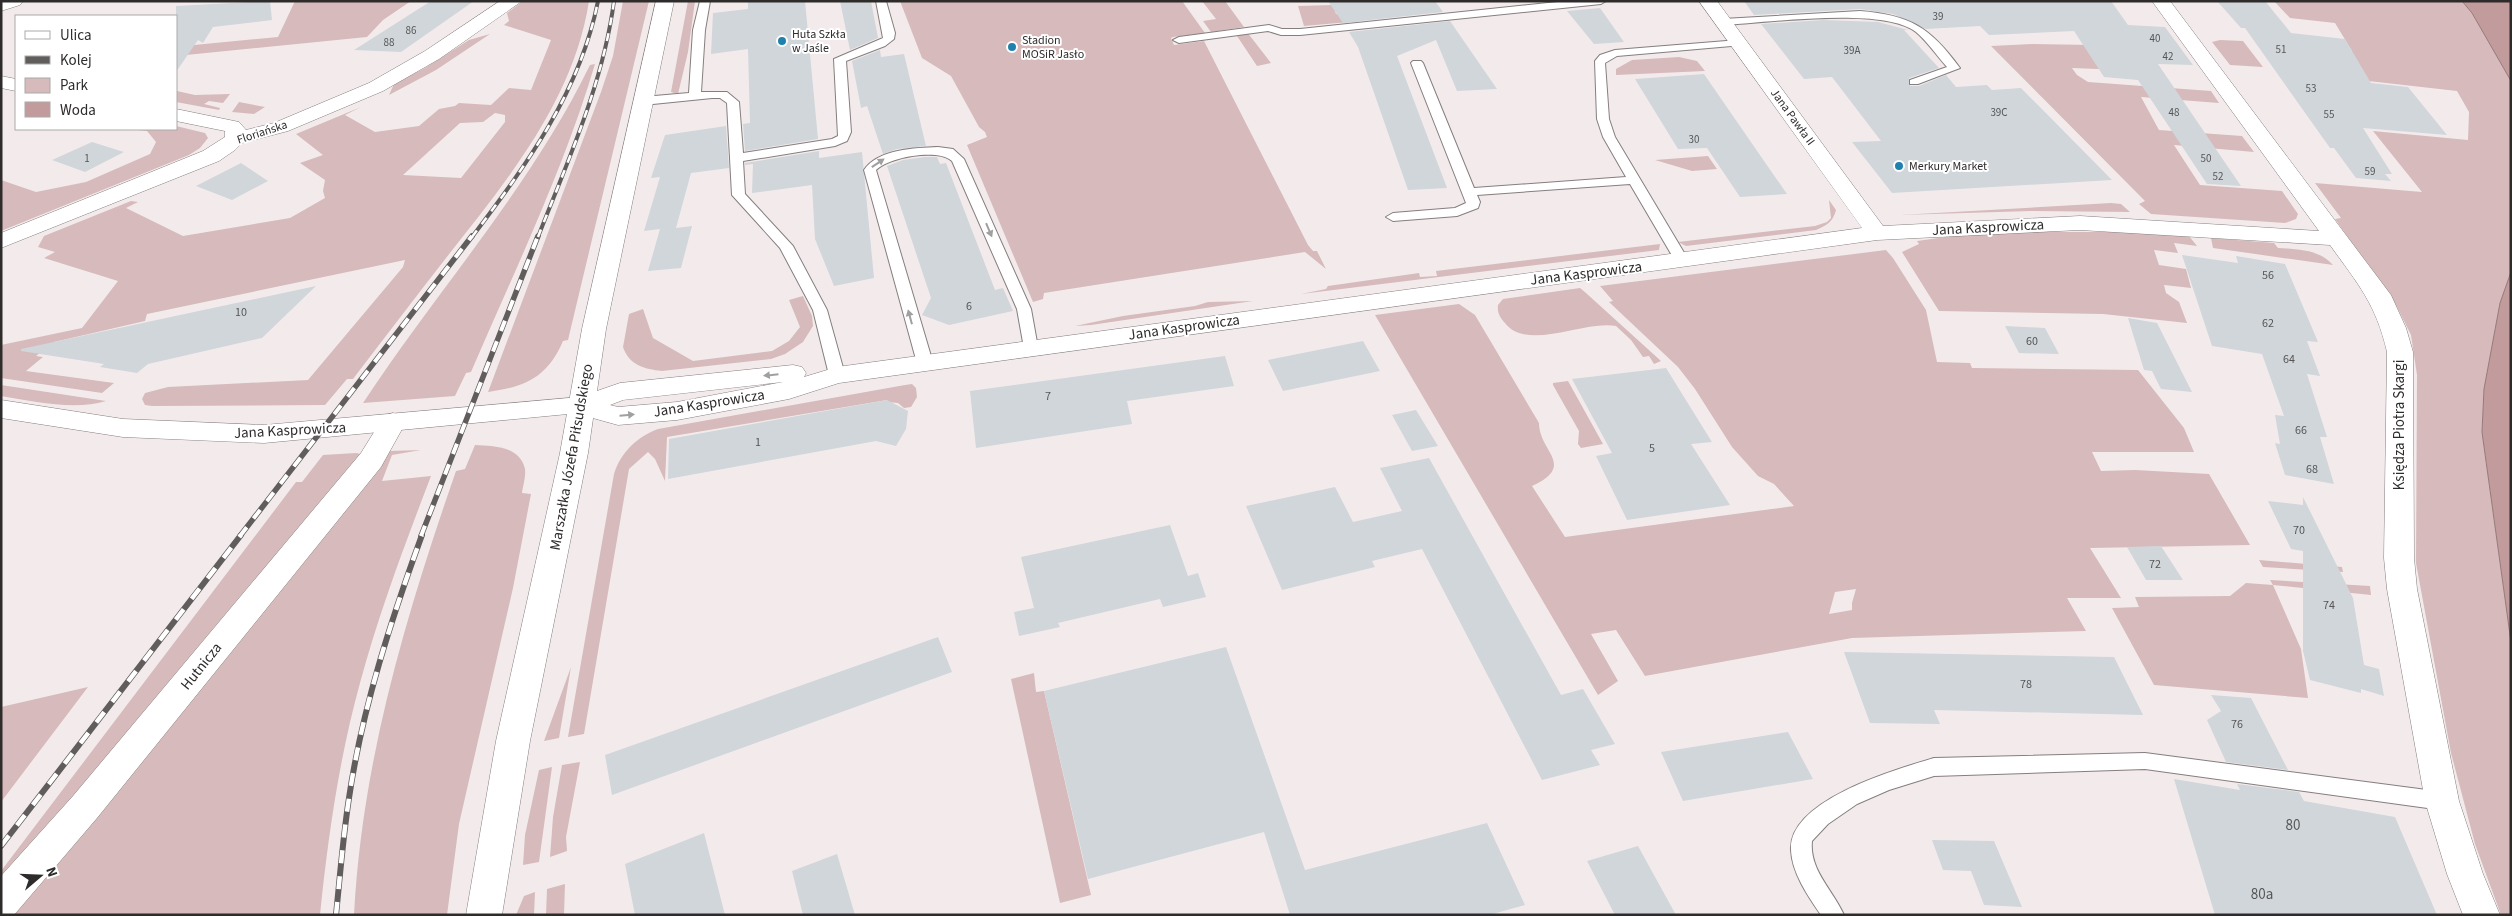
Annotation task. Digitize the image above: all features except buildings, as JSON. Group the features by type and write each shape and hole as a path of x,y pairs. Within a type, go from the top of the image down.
{"street":[{"path":"1,6 14,1"},
{"name":"Floriańska","path":"1,242 211,156 228,146 235,138 266,132 371,90 425,59 513,1"},
{"name":"Marszałka Józefa Piłsudskiego","path":"484,915 513,741 574,453 580,406 665,1"},
{"name":"Jana Pawła II","path":"1708,1 1877,233"},
{"name":"Księdza Piotra Skargi","path":"2162,1 2382,300 2394,328 2400,352 2399,558 2407,617 2442,801 2465,874 2482,915"},
{"path":"1,82 15,84"},
{"path":"178,114 232,126 236,130 235,138"},
{"name":"Jana Kasprowicza","path":"1,410 123,428 181,432 264,434 580,406 618,416 677,411 789,390 837,375 1877,233 2025,224 2080,223 2338,239"},
{"name":"Hutnicza","path":"1,904 92,799 371,460 393,422"}],"lane":[{"path":"695,96 699,30 705,1"},
{"path":"736,158 835,142 843,138 845,132 840,59 881,44 888,38 889,34 882,1"},
{"path":"1573,1 1596,2"},
{"path":"1179,40 1269,28 1276,31 1294,32 1596,2"},
{"path":"1723,22 1860,14 1902,21 1920,30 1954,68 1914,82"},
{"path":"1682,261 1614,147 1605,126 1600,60 1606,55 1615,53 1739,43"},
{"path":"1393,216 1464,210 1473,206 1416,63"},
{"path":"643,101 723,95 733,102 739,195 786,246 808,286 824,321 837,375"},
{"path":"925,363 870,170 875,164 888,158 940,151 951,153 958,159 1024,309 1031,348"},
{"path":"1469,192 1633,180"},
{"path":"1833,915 1802,859 1802,838 1819,818 1850,798 1903,776 1934,768 2145,761 2442,801"}],"green space":[{"path":"295,1 411,1 383,20 367,37 178,56 194,45 278,37"},
{"path":"523,1 589,1 581,37 569,72 553,106 514,169 353,379 347,379 325,405 152,406 145,405 142,399 145,393 168,387 308,380 403,267 405,260 147,314 145,321 54,342 36,356 43,357 26,371 114,383 102,393 1,378 1,345 82,328 118,281 44,258 55,252 38,247 44,236 131,201 138,202 126,208 183,236 290,218 325,198 323,191 325,180 300,163 323,155 296,134 361,107 345,115 375,132 419,126 439,109 455,106 459,103 491,105 509,88 531,90 551,40 504,25 509,21 507,13","holes":["495,113 505,115 505,122 461,178 403,175 460,123 483,122"]},
{"path":"623,1 649,1 568,340 563,341 550,363 534,378 513,387 488,392 601,92 613,56"},
{"path":"688,1 695,1 688,52 678,94 671,92"},
{"path":"900,1 1182,1 1205,33 1173,37 1171,38 1174,45 1204,41 1308,245 1313,251 1317,251 1326,269 1305,252 1044,293 1043,299 1033,302 967,145 987,137 985,132 979,127 951,76 922,58"},
{"path":"1202,1 1225,1 1244,27 1211,32 1203,21 1216,19"},
{"path":"2274,1 2462,1 2472,13 2511,81 2511,272 2500,303 2484,389 2482,432 2511,642 2511,915 2501,915 2475,844 2451,753 2416,563 2417,375 2411,335 2397,307 2335,219 2341,218 2315,183 2422,192 2373,131 2468,140 2469,112 2457,91 2333,77 2352,51 2335,23 2290,18"},
{"path":"1333,5 1336,14 1358,13 1360,21 1304,26 1298,6"},
{"path":"1247,32 1271,63 1257,66 1235,33"},
{"path":"490,34 436,70 389,95 394,84 425,68 469,40"},
{"path":"2220,40 2243,41 2263,67 2230,65 2212,42"},
{"path":"2032,44 2093,45 2109,64 2098,69 2072,68 2077,75 2088,82 2211,91 2219,103 2141,97 2159,130 2242,136 2254,152 2174,145 2200,185 2282,191 2298,214 2296,219 2285,223 2151,214 2139,204 2145,201 1991,46"},
{"path":"1679,57 1697,61 1705,71 1616,75 1616,69 1632,60"},
{"path":"595,64 569,142 538,220 471,372 466,373 455,396 363,403 512,196 540,154 590,65"},
{"path":"178,91 195,95 230,94 223,103 209,101 204,104 220,108 219,110 178,102"},
{"path":"239,102 265,107 254,114 232,112"},
{"path":"178,126 205,133 208,138 200,148 189,155 1,231 1,180 36,192 86,182 150,154 156,142 147,131 138,130 178,130"},
{"path":"1708,156 1717,169 1692,171 1655,160"},
{"path":"1829,200 1836,210 1835,214 1829,223 1816,230 1686,246 1678,242 1815,226 1827,222 1831,218"},
{"path":"2121,204 2130,212 2031,211 1900,215"},
{"path":"2022,232 2121,232 2189,236 2197,246 2174,243 2178,253 2154,250 2159,265 2186,269 2191,288 2164,285 2166,293 2179,302 2187,323 2103,314 1939,311 1902,252 1919,244 1917,241 1953,236"},
{"path":"2211,238 2274,243 2278,248 2314,253 2333,265 2213,248"},
{"path":"1660,244 1659,250 1301,294 1326,289 1328,286 1419,273 1420,277 1437,276 1436,271"},
{"path":"1886,250 1926,310 1937,362 1970,363 1972,368 2138,370 2184,428 2194,452 2092,452 2101,471 2135,470 2209,474 2250,545 2090,548 2121,598 2067,598 2086,631 1852,638 1645,676 1616,630 1591,634 1618,681 1598,695 1375,315 1459,304 1475,315 1539,423 1544,442 1554,464 1552,471 1545,478 1532,486 1565,537 1794,506 1774,484 1758,476 1732,447 1695,389 1678,367 1609,302 1613,301 1600,286","holes":["1856,589 1852,610 1829,614 1835,592"]},
{"path":"1580,288 1661,361 1654,364 1649,356 1643,357 1631,340 1616,326 1603,325 1557,333 1527,335 1515,331 1505,323 1498,313 1498,305 1503,299"},
{"path":"803,296 812,316 813,326 803,342 785,354 771,359 662,371 649,369 633,362 623,347 629,314 643,309 653,338 693,361 772,351 789,341 800,327 789,300"},
{"path":"1253,301 1075,326 1123,316 1195,306 1208,302"},
{"path":"1568,381 1603,444 1581,448 1578,444 1579,431 1553,385 1553,383"},
{"path":"912,384 916,388 917,397 911,407 904,408 898,403 888,402 887,400 667,437 665,481 655,459 648,452 629,469 584,734 568,737 614,474 625,452 643,436 658,429"},
{"path":"1,385 106,401 81,405 40,402 1,396"},
{"path":"475,445 498,447 518,456 525,469 522,493 531,494 513,588 459,824 447,915 354,915 366,801 389,689 420,579 456,471 465,469"},
{"path":"421,450 392,455 382,481 431,476 384,605 367,657 353,712 335,798 320,915 1,915 389,451"},
{"path":"361,454 1,896 1,871 296,482 302,482 323,455"},
{"path":"2259,560 2342,567 2343,572 2263,567"},
{"path":"2270,580 2370,586 2371,595 2273,585"},
{"path":"2246,583 2273,585 2301,649 2308,698 2154,685 2112,608 2139,607 2135,597 2230,596"},
{"path":"571,667 559,738 544,741"},
{"path":"1034,673 1036,692 1044,691 1091,895 1060,903 1011,679"},
{"path":"88,687 1,802 1,707"},
{"path":"580,762 566,837 567,851 550,857 553,817 562,765"},
{"path":"552,767 539,862 523,865 525,835 539,770"},
{"path":"565,884 564,915 546,915 547,889"},
{"path":"535,892 534,915 516,915 524,896"}],"water":[{"path":"2462,1 2511,1 2511,81 2472,13"},
{"path":"2511,272 2511,642 2482,432 2484,389 2500,303"}],"railway":[{"path":"472,237 512,182 549,126 578,66 590,34 598,1"},
{"path":"538,237 593,92 609,32 614,1"},
{"path":"240,536 472,236"},
{"path":"421,536 538,236"},
{"path":"1,846 241,535"},
{"path":"336,915 347,813 362,731 399,599 422,535"}],"place":[{"name":"Huta Szkła w Jaśle","path":"782,41"},
{"name":"Stadion MOSiR Jasło","path":"1012,47"},
{"name":"Merkury Market","path":"1899,166"}]}
